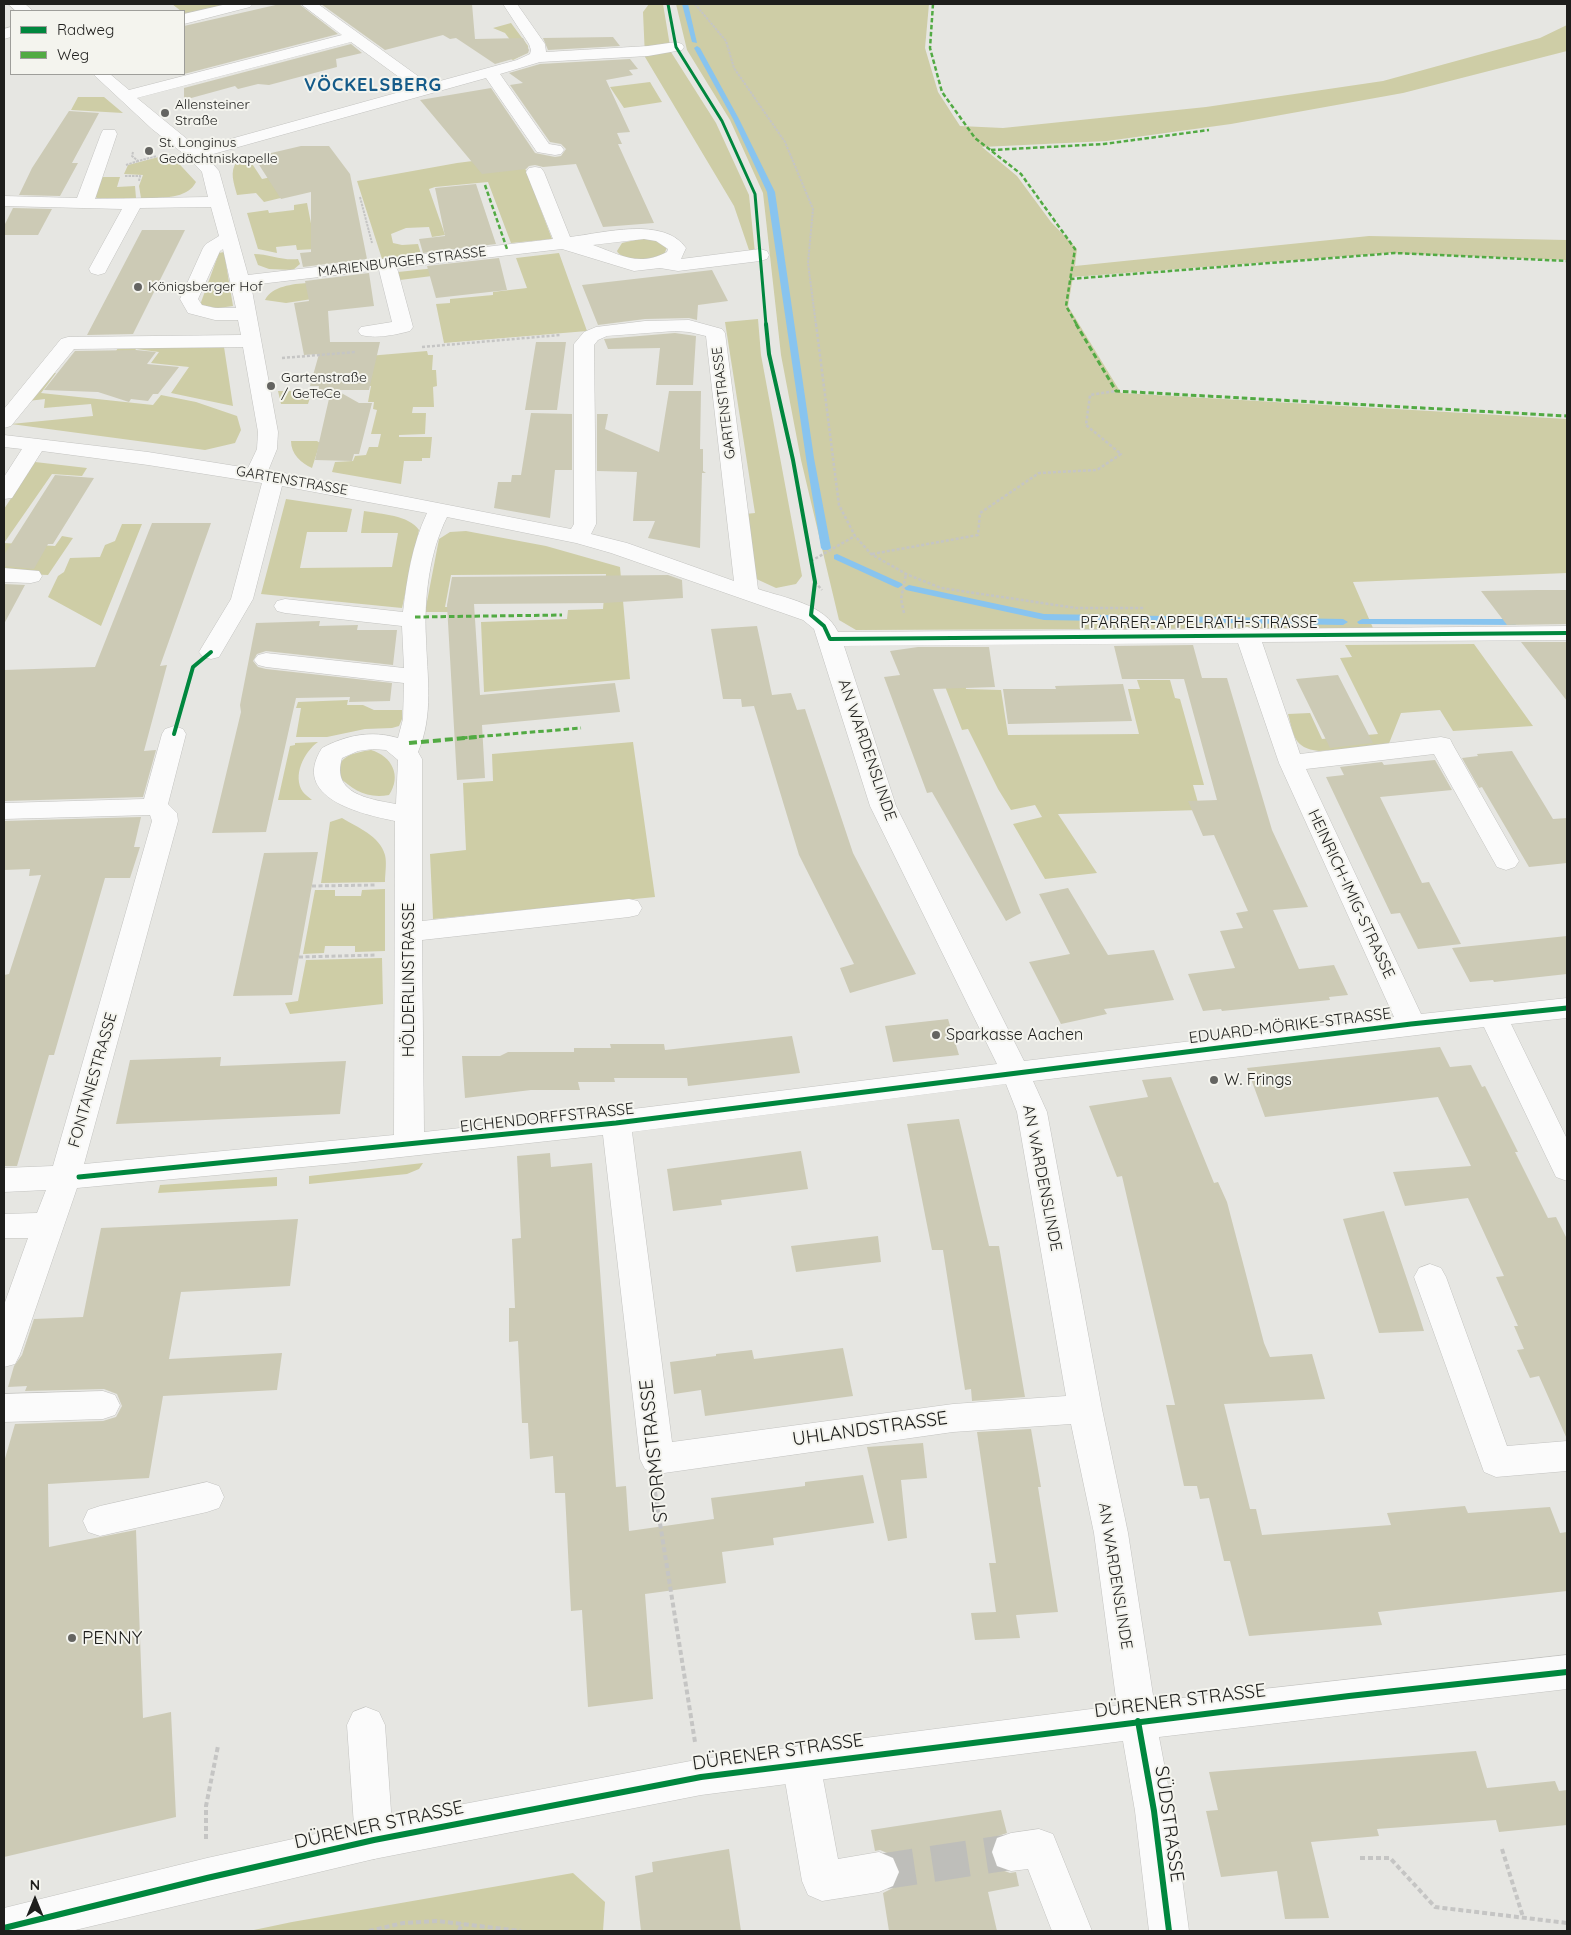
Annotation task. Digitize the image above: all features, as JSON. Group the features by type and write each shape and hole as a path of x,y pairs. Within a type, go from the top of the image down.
{"street":[{"path":"185,19 244,4"},
{"path":"308,4 426,90"},
{"path":"510,4 537,44 539,53 537,57"},
{"path":"125,96 354,37"},
{"path":"191,151 426,90 523,63 537,57 648,51 676,47"},
{"path":"490,72 543,148 556,150"},
{"path":"102,75 191,151 210,170 241,281 268,432 268,449 242,599 211,652"},
{"path":"84,204 107,140"},
{"path":"535,172 564,244"},
{"path":"4,201 84,204 218,202"},
{"path":"98,269 134,204"},
{"name":"MARIENBURGER STRASSE","path":"241,281 644,234 660,236 671,241 677,248 675,255 661,264 644,266 630,265 592,251 564,244"},
{"path":"230,238 212,248 188,299 195,310 205,313 246,314"},
{"path":"661,264 678,265 760,255"},
{"path":"368,331 403,327 383,264"},
{"name":"GARTENSTRASSE","path":"603,331 688,324 716,333 747,593"},
{"path":"578,537 585,524 584,344 591,336 603,331"},
{"path":"4,422 68,343 253,351"},
{"name":"GARTENSTRASSE","path":"4,441 33,449 265,475 578,537 619,548 811,615"},
{"path":"4,493 33,449"},
{"name":"HÖLDERLINSTRASSE","path":"409,1146 408,815 410,759 406,751 412,738 416,708 417,677 414,620 420,574 429,531 440,509"},
{"path":"4,575 31,576"},
{"path":"285,606 414,620"},
{"name":"AN WARDENSLINDE","path":"811,615 824,626 830,639 883,806 1015,1072 1032,1112 1085,1409 1110,1533 1138,1722"},
{"name":"PFARRER-APPELRATH-STRASSE","path":"830,639 1247,634 1567,633"},
{"name":"HEINRICH-IMIG-STRASSE","path":"1247,634 1291,764 1411,1024"},
{"path":"266,660 417,677"},
{"path":"4,811 155,807 174,734"},
{"path":"406,751 395,745 381,742 352,745 331,754 325,770 326,779 330,787 338,793 370,807 408,815"},
{"path":"1291,764 1442,745 1506,861"},
{"name":"FONTANESTRASSE","path":"4,1354 65,1178 165,820 164,813 155,807"},
{"path":"409,943 629,908"},
{"name":"EDUARD-MÖRIKE-STRASSE","path":"1015,1072 1411,1024 1567,1008"},
{"path":"1493,1016 1567,1169"},
{"name":"EICHENDORFFSTRASSE","path":"4,1180 65,1178 409,1146 616,1123 1015,1072"},
{"name":"STORMSTRASSE","path":"616,1123 656,1458"},
{"path":"4,1226 48,1225"},
{"path":"1430,1277 1496,1462 1567,1456"},
{"path":"4,1408 103,1405"},
{"name":"UHLANDSTRASSE","path":"656,1458 954,1418 1085,1409"},
{"path":"100,1521 207,1497"},
{"name":"DÜRENER STRASSE","path":"4,1928 207,1878 374,1840 701,1777 1138,1722 1567,1672"},
{"name":"SÜDSTRASSE","path":"1138,1722 1154,1811 1169,1931"},
{"path":"366,1725 374,1840"},
{"path":"801,1763 822,1881 879,1872"},
{"path":"1011,1852 1039,1848 1072,1931"}],"path":[{"path":"695,4 726,41 734,68 785,142 813,209 808,263 837,495 839,505 855,536 871,554 906,574 941,588 1076,608 1145,608"},
{"path":"107,140 133,149 132,156 138,161 191,151"},
{"path":"360,197 383,264"},
{"path":"414,347 603,331"},
{"path":"253,351 364,351"},
{"path":"871,554 978,535 980,513 1039,473 1097,470 1120,454 1086,425 1090,395 1116,391"},
{"path":"811,560 855,536"},
{"path":"906,574 901,599 908,638"},
{"path":"174,734 193,667 211,652"},
{"path":"312,886 408,884"},
{"path":"299,957 409,943"},
{"path":"206,1806 218,1746"},
{"path":"1502,1849 1523,1917"},
{"path":"1360,1858 1390,1858 1436,1907 1567,1923"},
{"path":"369,1931 403,1924 437,1921 521,1931"},
{"path":"459,1931 462,1923"}],"green space":[{"path":"172,4 229,4 185,14 185,10 180,10"},
{"path":"649,4 663,4 671,52 716,123 749,195 755,253 750,253 734,206 645,57 643,12"},
{"path":"676,4 929,4 925,48 938,92 960,126 1003,128 1206,107 1383,81 1540,38 1567,25 1567,51 1403,93 1231,124 1107,141 982,147 1017,176 1051,222 1077,249 1075,266 1369,236 1567,240 1567,260 1389,253 1073,277 1068,306 1121,393 1567,419 1567,573 1353,582 1373,628 856,630 839,620 801,460 781,355 763,193 730,120 687,50"},
{"path":"511,23 528,46 527,53 513,60 503,55 514,45 505,33 493,28"},
{"path":"650,82 662,102 624,108 610,87"},
{"path":"78,97 104,97 123,113 71,110"},
{"path":"170,154 196,182 192,188 179,195 164,198 141,198 139,186 143,175 124,174 128,165"},
{"path":"520,155 552,239 511,243 488,182 435,187 429,189 445,235 432,237 429,227 406,228 391,234 393,243 402,245 418,244 421,254 382,259 357,181 457,163"},
{"path":"249,159 262,179 291,173 293,195 264,202 256,193 237,195 233,169 237,161"},
{"path":"100,177 120,177 117,187 135,186 136,198 97,198 93,195"},
{"path":"307,203 316,249 297,250 296,245 276,247 277,253 258,249 247,213 268,210 269,213 294,210 294,205"},
{"path":"644,238 659,241 667,247 664,255 649,261 628,258 617,251 622,243"},
{"path":"224,252 233,306 218,308 200,305 219,253"},
{"path":"559,253 587,331 444,343 436,304 450,303 450,299 493,295 493,292 527,288 516,258"},
{"path":"254,254 298,259 300,264 293,270 269,269 258,265"},
{"path":"436,268 440,275 400,280 398,272"},
{"path":"307,283 312,299 286,303 265,300 268,295 278,289 289,285"},
{"path":"758,319 761,355 802,576 796,584 776,588 752,577 745,514 755,513 725,322"},
{"path":"119,346 224,347 233,406 171,393 189,367 151,363 159,352 136,349 133,354 115,353"},
{"path":"427,351 428,355 433,355 432,370 436,370 437,386 433,387 434,407 413,407 412,413 426,413 425,434 399,435 399,437 432,437 430,458 422,458 422,461 404,461 401,484 332,472 335,462 353,461 355,456 366,455 369,447 378,447 381,434 371,434 377,410 373,409 374,402 368,402 371,386 359,385 368,356"},
{"path":"51,373 56,373 41,393 153,405 161,395 196,402 237,416 241,430 235,443 205,450 11,424 93,416 91,404 44,408 45,399 28,401"},
{"path":"278,391 312,391 308,404 281,404"},
{"path":"291,441 317,441 320,443 312,468 297,458 291,446"},
{"path":"35,462 87,468 82,476 52,474 4,543 4,509"},
{"path":"286,499 352,509 347,532 307,532 300,568 392,567 398,533 361,533 364,511 402,518 414,525 419,530 402,608 261,594"},
{"path":"122,524 142,524 101,626 48,597 58,576 64,572 70,558 100,557 105,545 115,541"},
{"path":"466,531 546,546 620,567 630,679 484,692 481,622 567,619 568,610 603,609 606,574 451,575 445,607 449,607 448,612 425,612 439,539 450,532"},
{"path":"62,536 73,538 48,575 4,573 4,543 55,546"},
{"path":"1474,644 1533,726 1453,731 1440,710 1401,713 1388,746 1319,751 1304,747 1296,739 1288,714 1310,713 1322,739 1378,734 1340,658 1352,657 1345,645"},
{"path":"960,647 966,689 1001,690 1008,735 1139,734 1128,689 1140,689 1137,680 1170,680 1175,698 1180,699 1204,785 1193,785 1200,810 1058,814 1097,873 1045,879 1013,824 1042,817 1035,805 1011,810 998,789 968,729 962,730 930,648"},
{"path":"348,700 347,705 363,705 374,710 402,710 402,719 399,726 365,729 327,737 296,737 301,708 296,708 298,702"},
{"path":"318,742 304,758 299,772 300,786 304,793 312,800 278,800 290,746 295,745 295,743"},
{"path":"633,742 655,897 433,919 430,854 466,850 463,783 493,781 492,754"},
{"path":"371,750 385,757 393,768 395,781 389,795 374,796 361,792 338,776 338,769 344,759 353,754"},
{"path":"342,818 378,842 385,855 385,882 321,883 330,822"},
{"path":"385,889 385,951 355,952 355,946 325,946 324,953 303,954 315,890 335,890 335,896 361,896 362,890"},
{"path":"382,958 383,1004 290,1014 285,1003 298,1001 306,960"},
{"path":"423,1163 419,1169 407,1174 309,1184 309,1176"},
{"path":"277,1177 277,1186 158,1193 160,1185"},
{"path":"573,1873 605,1902 603,1931 249,1931 292,1922"}],"building":[{"path":"280,4 299,4 338,34 185,74 185,26"},
{"path":"321,4 472,4 475,39 523,38 529,50 528,53 516,58 495,64 456,38 450,39 443,35 385,50"},
{"path":"613,37 620,46 548,50 543,38"},
{"path":"351,44 362,53 336,59 337,67 269,85 258,84 238,89 235,86 184,100 184,88"},
{"path":"630,59 638,69 629,70 633,75 606,80 630,132 617,133 622,144 618,144 654,223 603,227 576,164 543,167 535,165 529,166 526,169 482,174 420,100 491,88 535,153 555,157 561,156 566,149 561,144 550,142 510,85 523,83 509,73 540,64"},
{"path":"69,111 99,113 72,163 78,163 60,196 19,195 32,168"},
{"path":"301,146 329,146 350,174 367,259 303,267 300,253 311,252 311,192 281,199 254,157"},
{"path":"476,184 496,244 423,253 419,239 445,236 435,188"},
{"path":"13,208 52,209 38,235 4,235 4,226"},
{"path":"142,230 185,230 133,334 87,335"},
{"path":"499,258 507,290 436,298 427,266"},
{"path":"712,270 728,301 698,305 697,320 689,318 645,319 598,325 582,285"},
{"path":"369,273 374,306 328,311 330,342 380,342 369,390 336,390 359,403 372,403 359,454 354,454 352,461 315,460 331,390 318,390 319,386 310,386 319,354 304,355 294,303 309,301 305,281"},
{"path":"675,333 696,336 693,385 656,385 660,348 608,349 604,339"},
{"path":"536,342 566,342 557,410 525,410"},
{"path":"136,350 156,352 147,364 179,367 158,394 153,394 148,401 131,399 129,402 98,392 44,390 75,351"},
{"path":"669,391 701,391 700,449 703,449 703,471 706,473 702,473 700,548 648,538 655,521 633,521 637,472 597,471 597,414 608,414 605,429 659,452"},
{"path":"531,413 572,414 572,470 555,470 550,518 494,508 498,482 511,482 512,475 521,475"},
{"path":"55,475 94,478 53,544 48,544 34,569 4,566 4,555"},
{"path":"152,523 211,523 160,666 167,665 144,751 156,750 143,797 4,801 4,670 95,667"},
{"path":"668,575 682,580 683,598 604,603 474,604 480,695 615,683 620,712 482,725 485,778 457,780 447,605 452,577"},
{"path":"4,584 25,585 4,624"},
{"path":"1567,590 1567,624 1507,625 1481,591"},
{"path":"320,621 319,626 358,625 357,630 397,630 393,665 266,651 257,654 253,661 258,667 266,669 392,683 390,701 349,702 350,697 296,698 266,832 212,833 241,712 240,705 256,623"},
{"path":"757,626 772,695 791,693 797,710 805,709 853,853 916,974 850,993 840,968 854,964 799,855 754,706 742,707 741,699 723,699 711,629"},
{"path":"1521,642 1567,642 1567,701"},
{"path":"1193,645 1202,678 1227,678 1272,830 1308,907 1273,910 1299,969 1334,965 1348,995 1329,997 1330,1000 1222,1011 1221,1009 1203,1011 1188,974 1235,968 1220,931 1243,928 1236,913 1248,911 1214,835 1203,836 1188,801 1217,800 1184,679 1122,679 1114,646"},
{"path":"918,647 989,647 995,687 933,689 1021,913 1006,921 932,792 927,793 884,677 900,675 890,651"},
{"path":"1338,675 1373,743 1330,748 1296,679"},
{"path":"1123,684 1132,721 1008,724 1003,689 1056,689 1055,686"},
{"path":"1512,751 1553,819 1567,818 1567,863 1529,867 1482,787 1479,788 1462,758 1478,756 1477,754"},
{"path":"1435,760 1452,790 1380,797 1422,883 1429,882 1461,944 1418,949 1400,913 1391,914 1326,777 1344,775 1340,767 1382,762 1384,765"},
{"path":"141,817 134,847 140,847 130,878 105,878 54,1055 49,1055 17,1166 4,1166 4,975 9,974 41,875 29,876 30,869 4,870 4,821"},
{"path":"318,852 292,995 233,996 264,853"},
{"path":"1068,888 1108,955 1154,950 1174,1000 1104,1009 1107,1014 1061,1024 1029,962 1070,954 1039,894"},
{"path":"1567,936 1567,974 1494,982 1493,980 1470,982 1452,948"},
{"path":"948,1019 959,1055 893,1062 885,1026"},
{"path":"792,1036 800,1073 688,1086 687,1078 614,1078 615,1082 578,1082 580,1090 531,1090 465,1098 462,1056 500,1056 508,1052 574,1052 574,1048 611,1048 610,1044 664,1044 665,1050"},
{"path":"1440,1047 1450,1067 1471,1065 1482,1087 1485,1086 1548,1218 1556,1217 1567,1239 1567,1439 1539,1376 1530,1378 1517,1350 1524,1349 1514,1326 1518,1326 1496,1277 1504,1276 1468,1198 1405,1206 1393,1172 1471,1166 1438,1097 1265,1117 1247,1068"},
{"path":"221,1057 220,1066 346,1061 340,1114 116,1124 130,1060"},
{"path":"1171,1077 1214,1183 1218,1182 1227,1202 1264,1343 1270,1357 1312,1354 1325,1399 1224,1404 1250,1509 1256,1509 1262,1535 1391,1525 1387,1513 1465,1506 1468,1513 1550,1507 1560,1533 1567,1532 1567,1591 1378,1612 1382,1625 1249,1636 1230,1561 1224,1561 1209,1498 1200,1499 1197,1486 1184,1486 1166,1405 1175,1405 1122,1176 1117,1177 1089,1106 1148,1097 1142,1080"},
{"path":"959,1119 989,1246 999,1246 1025,1397 972,1401 971,1389 965,1390 943,1250 932,1250 907,1124"},
{"path":"801,1151 808,1189 721,1200 722,1205 673,1211 667,1169"},
{"path":"550,1153 551,1167 592,1163 616,1487 626,1486 629,1531 714,1519 711,1498 805,1486 805,1482 863,1475 874,1523 773,1538 774,1545 722,1552 726,1583 645,1594 653,1699 588,1707 582,1610 571,1611 565,1493 555,1493 553,1456 530,1459 528,1423 522,1423 518,1341 509,1342 509,1308 515,1308 512,1239 521,1238 517,1156"},
{"path":"1384,1211 1424,1331 1379,1333 1343,1219"},
{"path":"298,1219 290,1286 181,1292 169,1359 282,1353 277,1390 163,1396 149,1478 48,1484 49,1547 136,1530 143,1718 171,1712 176,1817 4,1857 4,1462 15,1424 103,1421 116,1417 122,1406 117,1394 104,1389 25,1391 27,1386 8,1387 14,1366 22,1355 34,1319 83,1317 101,1228"},
{"path":"878,1236 881,1262 796,1272 791,1246"},
{"path":"843,1348 853,1396 705,1416 701,1390 674,1394 670,1362 752,1350 754,1359"},
{"path":"1031,1429 1041,1487 1038,1487 1058,1612 1016,1615 1020,1638 975,1640 971,1613 996,1612 989,1563 996,1563 977,1432"},
{"path":"923,1443 927,1478 901,1480 907,1538 888,1541 867,1447"},
{"path":"1476,1751 1487,1788 1555,1781 1559,1791 1567,1790 1567,1825 1499,1832 1496,1820 1377,1829 1379,1836 1311,1842 1329,1918 1285,1919 1277,1871 1221,1877 1206,1811 1218,1810 1209,1772"},
{"path":"1001,1810 1007,1833 995,1837 990,1853 996,1868 1010,1873 1016,1872 1019,1886 988,1892 997,1931 889,1931 883,1893 895,1887 901,1871 894,1856 880,1850 875,1851 871,1830"},
{"path":"729,1849 741,1931 641,1931 635,1876 653,1872 652,1862"}],"waterway":[{"path":"685,4 695,42"},
{"path":"697,48 736,119 771,192 810,458 826,548"},
{"path":"837,557 898,585"},
{"path":"909,588 1044,617 1343,622"},
{"path":"1362,622 1515,622"}],"tunnel":[{"path":"879,1872 1011,1852"}],"marked path":[{"path":"933,4 930,48 942,92 975,138 1021,174 1075,249 1066,306 1116,391 1567,416"},
{"path":"991,150 1104,144 1209,130"},
{"path":"485,185 507,249"},
{"path":"1070,279 1395,253 1567,261"},
{"path":"415,617 562,615"},
{"path":"409,743 581,728"}],"cycle path":[{"path":"668,4 676,47 722,121 755,194 769,354 793,460 815,582 811,615 824,626 830,639 1567,633"},
{"path":"174,734 193,667 211,652"},
{"path":"79,1177 616,1123 1411,1024 1567,1008"},
{"path":"4,1928 207,1878 374,1840 701,1777 1349,1696 1567,1672"},
{"path":"1138,1721 1154,1811 1169,1931"}],"place":[{"name":"Allensteiner Straße","path":"165,113"},
{"name":"St. Longinus Gedächtniskapelle","path":"149,151"},
{"name":"Königsberger Hof","path":"138,287"},
{"name":"Gartenstraße / GeTeCe","path":"271,386"},
{"name":"Sparkasse Aachen","path":"936,1035"},
{"name":"W. Frings","path":"1214,1080"},
{"name":"PENNY","path":"72,1638"}],"district":[{"name":"VÖCKELSBERG","path":"373,86"}]}
